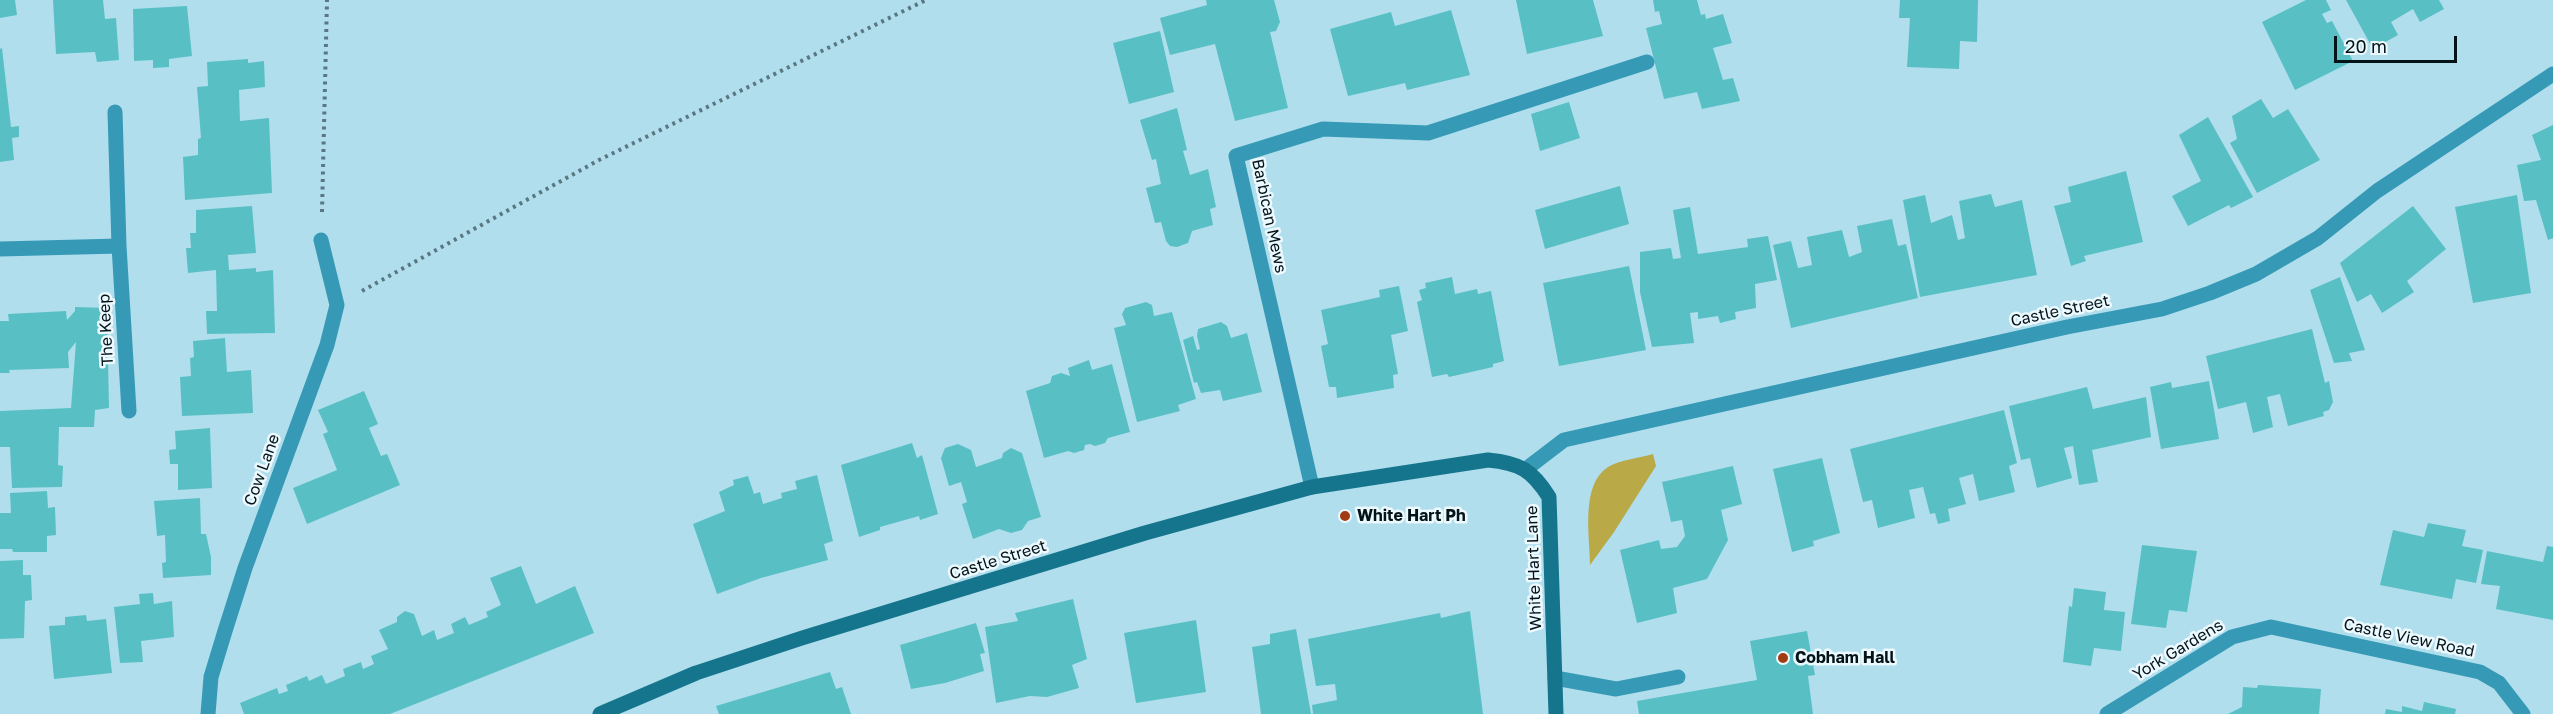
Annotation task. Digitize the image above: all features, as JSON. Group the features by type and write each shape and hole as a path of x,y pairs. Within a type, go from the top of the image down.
{"street":[{"name":"Barbican Mews","path":"1312,486 1236,156 1323,129 1428,133 1647,62"},
{"name":"Castle Street","path":"600,714 696,673 802,638 1145,533 1312,486 1488,460 1507,462 1526,469 1564,440 2056,330 2162,309 2256,274 2318,238 2377,191 2553,74"},
{"name":"The Keep","path":"114,112 129,411"},
{"name":"Cow Lane","path":"208,714 212,676 228,621 327,345 337,305 321,240"},
{"path":"0,249 119,246"},
{"name":"White Hart Lane","path":"1526,469 1539,481 1549,497 1556,714"},
{"name":"York Gardens","path":"2107,714 2232,637 2271,627"},
{"name":"Castle View Road","path":"2271,627 2480,672 2499,683 2523,714"},
{"path":"1556,678 1616,688 1678,677"}],"path":[{"path":"321,240 327,0"},
{"path":"337,305 599,160 926,0"}],"shaded area":[{"path":"1653,454 1656,466 1590,565 1588,512 1593,486 1599,475 1613,465"}],"building":[{"path":"0,0 15,0 17,15 0,18"},
{"path":"53,0 103,0 105,19 116,18 119,60 97,62 95,52 56,54"},
{"path":"1206,0 1274,0 1280,22 1276,31 1270,32 1288,108 1235,121 1215,44 1170,55 1160,18 1207,5"},
{"path":"1516,0 1593,0 1603,36 1527,54"},
{"path":"1653,0 1697,0 1701,15 1705,14 1706,19 1723,14 1732,43 1713,48 1723,80 1733,78 1740,101 1702,109 1697,92 1664,99 1646,28 1662,24 1659,11 1655,12"},
{"path":"1900,0 1978,0 1977,42 1960,41 1959,69 1907,67 1910,18 1899,18"},
{"path":"2306,0 2326,0 2331,10 2322,14 2327,23 2332,21 2353,61 2295,90 2262,22"},
{"path":"2346,0 2439,0 2444,9 2420,22 2413,9 2391,22 2398,35 2373,49"},
{"path":"187,6 192,56 169,59 169,67 153,68 153,60 134,61 133,9"},
{"path":"1451,10 1470,75 1407,90 1405,83 1348,96 1330,29 1391,12 1395,26"},
{"path":"1160,31 1174,92 1129,104 1113,43"},
{"path":"2,48 11,127 19,126 19,137 12,138 14,160 0,162 0,49"},
{"path":"248,59 248,63 264,61 265,87 239,90 240,121 269,118 272,193 185,200 183,157 198,155 198,139 201,138 197,87 208,86 207,62"},
{"path":"2261,99 2273,118 2288,109 2320,160 2257,193 2230,143 2237,139 2232,116"},
{"path":"1569,102 1580,138 1540,151 1531,114"},
{"path":"1177,108 1187,150 1183,151 1190,175 1208,169 1216,207 1210,209 1213,225 1192,231 1188,243 1177,247 1170,246 1166,241 1161,222 1155,223 1146,188 1161,184 1156,159 1152,160 1140,120"},
{"path":"2208,117 2253,197 2231,208 2229,205 2188,226 2172,196 2201,181 2179,135"},
{"path":"2553,125 2553,238 2548,240 2536,200 2524,201 2517,165 2541,160 2532,135"},
{"path":"2126,171 2143,242 2084,256 2086,261 2071,266 2054,206 2071,202 2068,187"},
{"path":"1620,186 1629,224 1545,249 1535,210"},
{"path":"1991,194 1995,207 2022,200 2037,275 1920,297 1903,200 1925,195 1931,223 1952,215 1958,240 1965,238 1959,201"},
{"path":"2517,195 2531,293 2473,303 2455,207"},
{"path":"252,206 256,253 228,255 229,270 256,268 256,272 273,270 275,333 207,334 206,311 217,311 216,270 188,273 186,248 191,248 190,233 196,233 196,210"},
{"path":"2413,206 2446,249 2407,281 2414,292 2382,313 2371,294 2357,302 2340,263"},
{"path":"1690,207 1698,254 1748,247 1747,239 1768,236 1777,280 1755,284 1756,308 1735,312 1736,319 1720,323 1718,316 1698,319 1698,312 1690,313 1694,343 1652,347 1640,292 1640,252 1671,248 1673,259 1681,258 1673,210"},
{"path":"1892,219 1898,246 1906,244 1918,298 1791,328 1773,245 1791,241 1798,268 1812,265 1807,237 1842,230 1849,257 1862,252 1857,226"},
{"path":"1629,266 1646,350 1559,366 1543,283"},
{"path":"1452,277 1455,294 1477,289 1478,294 1491,291 1504,361 1493,364 1493,367 1449,377 1447,374 1432,377 1417,302 1422,300 1419,290 1426,288 1425,283"},
{"path":"2340,277 2365,350 2349,353 2352,361 2334,363 2310,290"},
{"path":"1399,286 1408,331 1391,335 1398,374 1393,375 1394,388 1337,398 1336,387 1329,387 1321,346 1328,344 1321,310 1380,297 1379,290"},
{"path":"1146,302 1152,305 1154,316 1172,312 1196,399 1178,405 1180,411 1137,422 1114,328 1126,325 1122,314 1125,308"},
{"path":"75,307 107,308 109,408 95,410 94,427 59,427 58,465 63,466 62,487 12,488 10,447 0,447 0,411 71,408 76,342 68,352 69,368 9,370 10,373 0,373 0,321 9,321 8,314 66,311 67,320 75,311"},
{"path":"1221,322 1227,326 1231,338 1247,333 1262,392 1223,401 1220,390 1201,393 1197,382 1194,383 1183,340 1193,336 1197,350 1200,349 1198,329"},
{"path":"2312,329 2325,383 2329,381 2333,402 2329,410 2323,412 2324,416 2288,426 2280,394 2267,397 2273,427 2253,433 2246,402 2218,409 2206,356"},
{"path":"225,338 227,372 251,370 253,413 182,416 180,377 191,376 190,358 194,357 193,341"},
{"path":"1089,360 1092,370 1112,364 1130,432 1108,438 1105,443 1095,446 1085,445 1084,450 1074,453 1068,451 1044,458 1026,391 1050,383 1052,376 1061,373 1070,376 1068,368"},
{"path":"2209,381 2219,439 2161,449 2150,387 2171,382 2172,388"},
{"path":"2087,387 2093,409 2146,397 2151,437 2092,450 2098,482 2079,485 2073,446 2064,448 2072,478 2037,488 2030,458 2021,460 2009,406"},
{"path":"364,391 378,424 369,428 381,456 387,454 400,485 307,524 293,488 337,470 323,434 328,432 318,410"},
{"path":"2004,410 2017,463 2009,466 2015,492 1979,501 1973,474 1959,478 1966,504 1948,509 1950,521 1938,524 1935,513 1930,514 1923,487 1909,490 1915,518 1878,528 1872,500 1863,502 1850,449"},
{"path":"210,428 212,488 178,490 178,464 170,464 169,450 176,449 175,431"},
{"path":"912,443 917,458 922,455 938,514 920,520 919,516 880,527 880,530 859,537 841,465"},
{"path":"958,444 971,450 976,467 1002,458 1003,453 1011,448 1022,453 1041,517 1028,521 1022,530 1011,533 999,529 973,539 962,504 967,502 961,482 949,486 941,458 945,448"},
{"path":"1822,458 1840,533 1813,541 1814,546 1792,552 1773,469"},
{"path":"1733,466 1742,504 1721,510 1728,540 1707,579 1673,588 1677,613 1637,623 1620,550 1659,540 1661,549 1677,547 1685,536 1682,520 1671,522 1662,482"},
{"path":"817,475 833,541 824,544 828,560 761,578 717,594 693,524 725,511 719,492 734,485 733,480 748,476 754,494 760,492 763,504 782,498 781,493 797,489 795,481"},
{"path":"47,491 48,508 55,507 56,535 47,536 47,552 13,552 12,549 0,549 0,513 11,513 10,493"},
{"path":"200,498 201,534 206,534 211,557 211,575 163,578 162,563 166,562 165,535 157,536 154,501"},
{"path":"2428,523 2466,530 2462,546 2483,550 2476,583 2456,579 2452,599 2380,585 2393,530 2424,537"},
{"path":"2142,545 2197,551 2187,612 2169,610 2166,628 2131,624"},
{"path":"2547,546 2553,547 2553,620 2496,609 2500,586 2481,584 2487,551 2543,562"},
{"path":"23,560 23,575 31,575 32,600 25,601 24,638 0,639 0,561"},
{"path":"521,566 536,604 575,586 594,633 390,714 244,714 240,703 277,688 279,694 288,691 286,685 307,676 309,681 322,675 326,684 345,676 343,669 361,662 363,669 374,664 371,656 388,649 379,630 397,622 397,617 405,611 414,614 422,636 434,630 437,640 454,633 451,624 465,617 469,625 488,617 486,612 501,605 490,578"},
{"path":"2074,588 2106,592 2104,610 2125,612 2121,651 2094,648 2091,666 2063,662 2069,606 2072,607"},
{"path":"153,593 154,604 172,601 174,637 141,641 143,662 120,663 114,607 140,604 139,594"},
{"path":"1073,599 1087,659 1072,665 1079,688 1047,697 1030,696 996,703 985,627 1018,621 1015,613"},
{"path":"1470,611 1483,714 1313,714 1312,705 1337,700 1335,684 1316,686 1308,639 1440,613 1441,618"},
{"path":"86,615 87,621 106,619 112,673 54,679 49,626 65,625 65,617"},
{"path":"1196,620 1206,692 1136,703 1124,633"},
{"path":"976,623 985,653 980,654 984,671 945,683 911,689 900,645"},
{"path":"1296,629 1311,714 1261,714 1252,647 1270,644 1270,634"},
{"name":"Cobham Hall","path":"1807,631 1815,675 1808,676 1813,714 1639,714 1637,701 1757,680 1750,641"},
{"path":"830,672 836,689 842,687 851,714 719,714 716,706"},
{"path":"2258,685 2321,689 2319,714 2228,714 2242,707 2243,687 2257,688"},
{"path":"2424,702 2456,709 2455,714 2385,714 2386,709 2402,712 2402,706 2422,711"}],"place":[{"name":"White Hart Ph","path":"1345,516"},
{"name":"Cobham Hall","path":"1783,658"}]}
